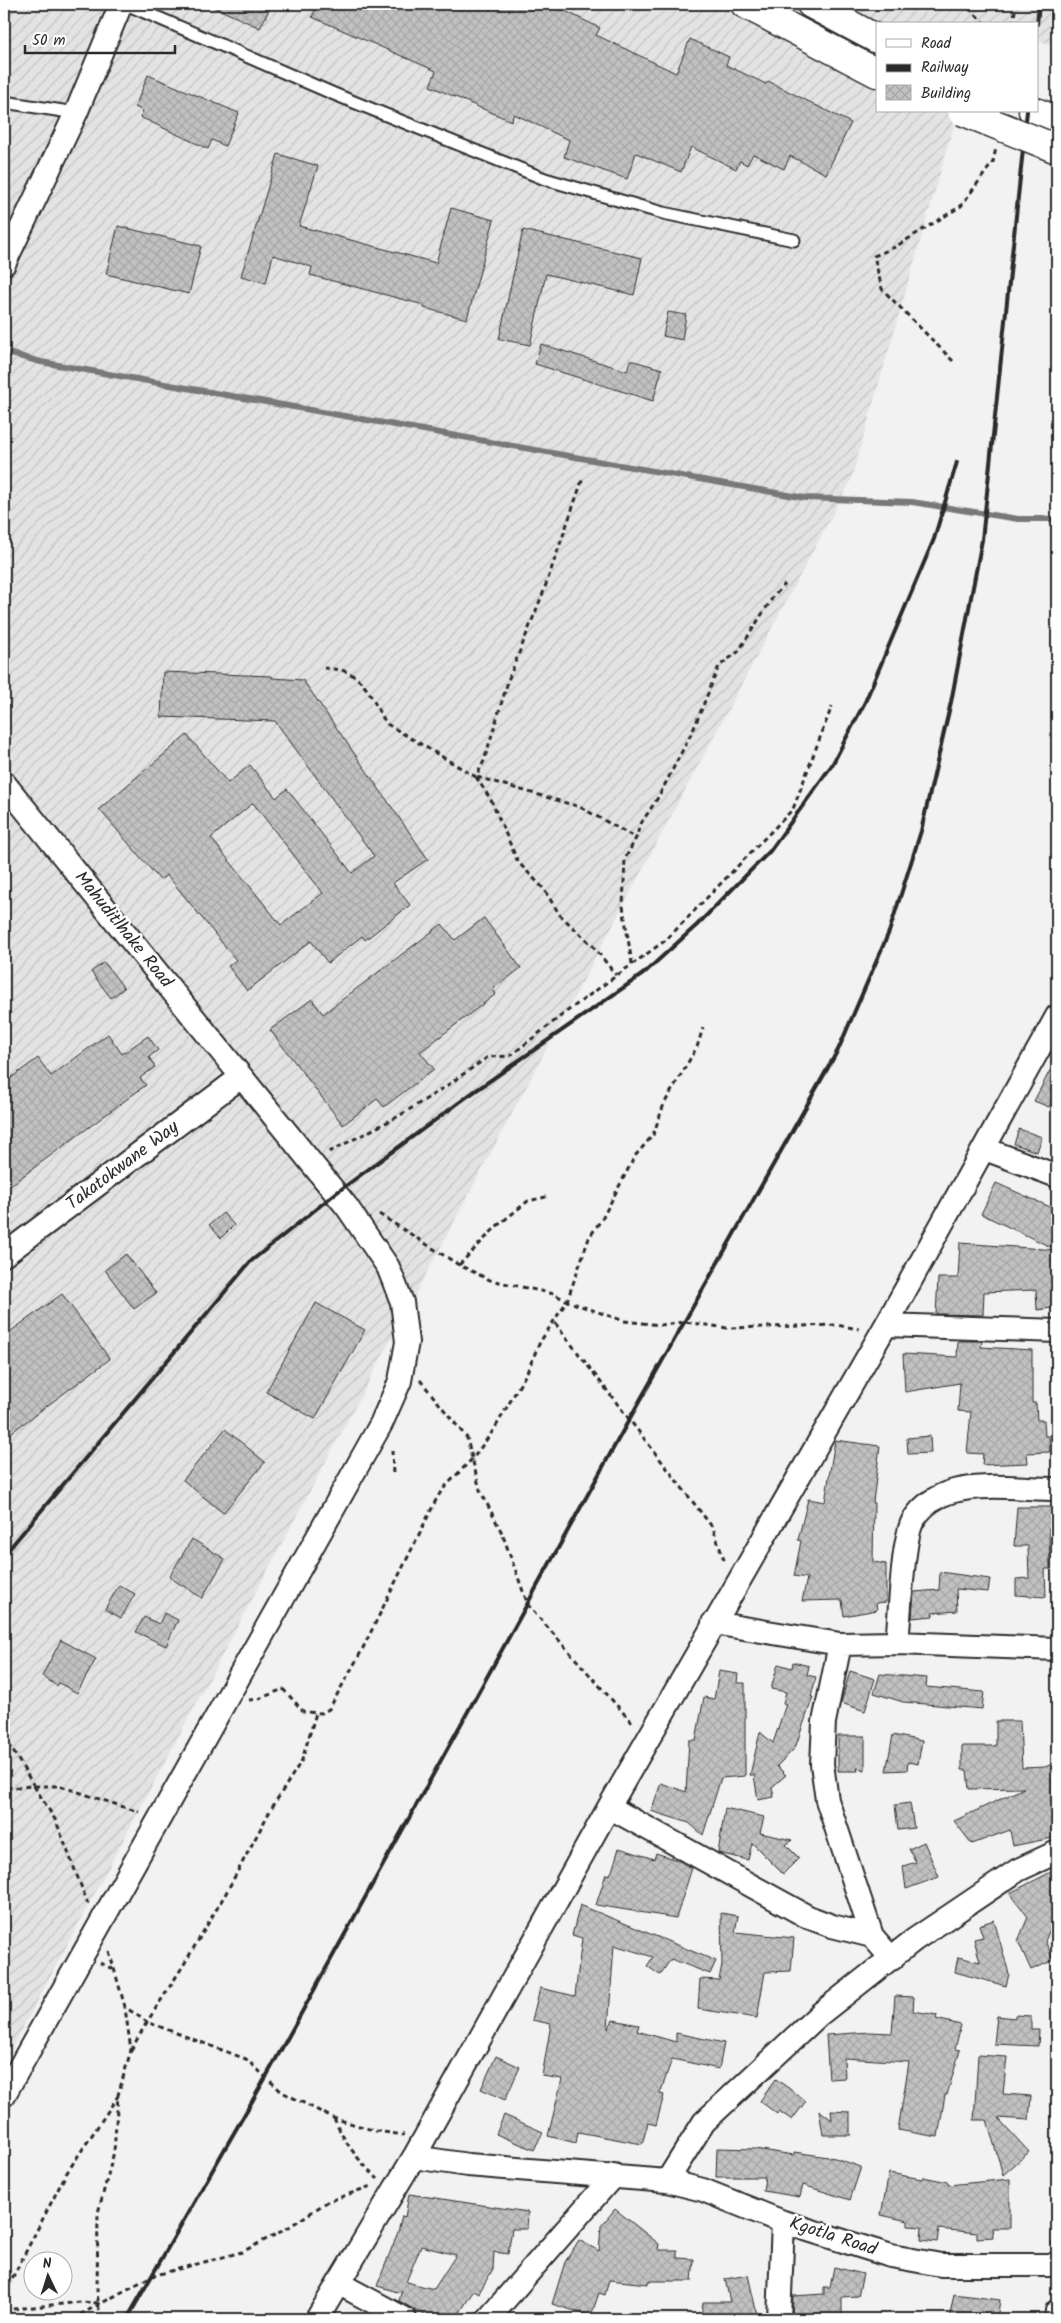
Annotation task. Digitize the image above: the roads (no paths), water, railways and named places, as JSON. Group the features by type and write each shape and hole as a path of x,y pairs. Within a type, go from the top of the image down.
{"main road":[{"path":"745,4 876,72"},
{"path":"811,4 876,38"},
{"path":"964,112 1057,149"},
{"path":"1037,112 1057,120"}],"street":[{"path":"4,264 76,113 121,4"},
{"name":"Mahuditlhake Road","path":"4,783 336,1193 388,1267 402,1302 407,1342 400,1382 381,1424 4,2095"},
{"path":"317,2319 413,2147 713,1623 886,1326 1057,1016"},
{"name":"Takatokwane Way","path":"4,1255 241,1077"},
{"path":"984,1149 1057,1176"},
{"path":"886,1326 1057,1331"},
{"path":"898,1643 907,1538 913,1520 921,1510 930,1502 955,1490 977,1488 1057,1489"},
{"path":"713,1623 840,1644 898,1643 1057,1649"},
{"path":"840,1644 824,1722 822,1746 825,1788 830,1813 855,1880 872,1936 892,1959"},
{"path":"608,1807 808,1916 832,1926 872,1936"},
{"path":"667,2181 704,2122 820,2014 914,1940 1018,1870 1057,1852"},
{"name":"Kgotla Road","path":"413,2147 468,2165 667,2181 702,2190 783,2222 891,2256 941,2265 1057,2265"},
{"path":"488,2319 614,2176"},
{"path":"779,2319 783,2222"},
{"path":"338,2283 405,2319"},
{"path":"1056,2319 1057,2310"}],"lane":[{"path":"126,4 334,94 545,180 663,213 794,240"},
{"path":"4,102 76,113"}],"waterway":[{"path":"4,352 41,362 805,498 912,502 1018,519 1057,519"}],"railway":[{"path":"1037,22 1039,4"},
{"path":"127,2319 266,2077 630,1418 838,1050 889,932 921,831 951,702 982,540 1027,112"},
{"path":"4,1555 250,1262 336,1193 468,1096 643,974 697,925 770,851 832,765 865,702 934,539 957,462"}]}
